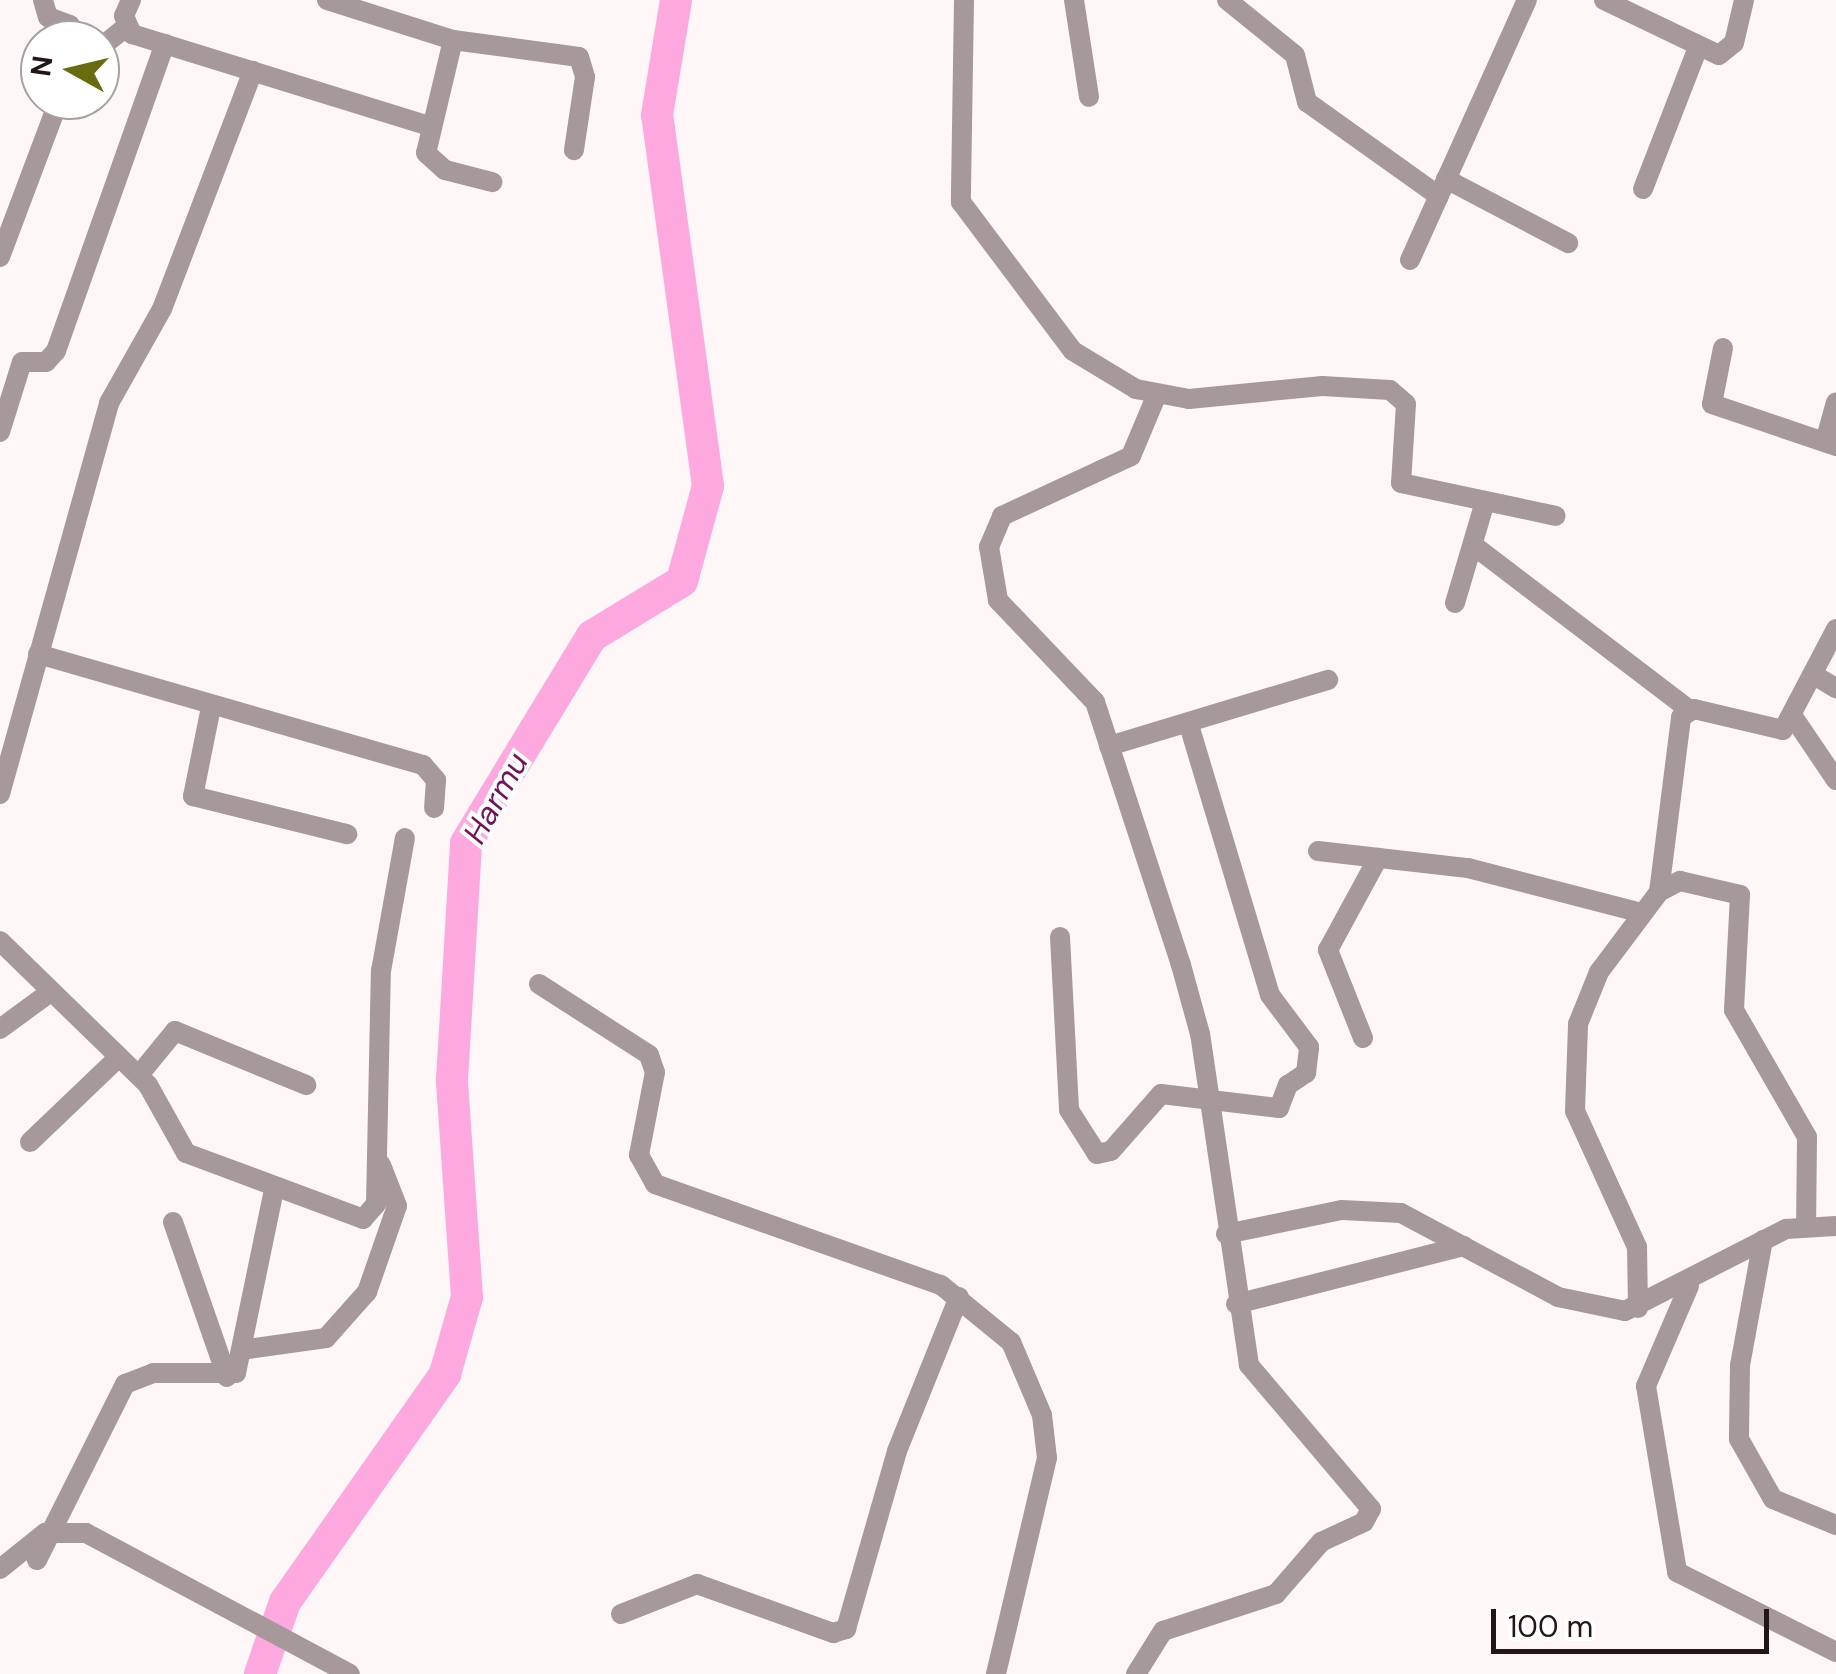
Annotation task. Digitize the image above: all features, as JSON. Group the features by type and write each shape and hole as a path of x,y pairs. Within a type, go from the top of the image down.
{"street":[{"path":"43,0 48,17 56,20"},
{"path":"120,32 125,28 132,0"},
{"path":"327,0 453,40 579,56 585,77 574,150"},
{"path":"964,0 968,98 959,176 970,224 1074,351 1110,378 1156,394 1390,390 1406,404 1402,482 1556,516"},
{"path":"1074,0 1089,97"},
{"path":"1227,0 1295,55 1307,102 1442,188 1568,243"},
{"path":"1410,260 1527,0"},
{"path":"1604,0 1698,47 1727,52 1744,0"},
{"path":"125,28 430,126"},
{"path":"453,40 430,126 430,163 492,182"},
{"path":"0,432 22,362 46,362 56,350 165,44"},
{"path":"1643,189 1698,47"},
{"path":"1,786 109,403 162,309 253,71"},
{"path":"0,257 51,120"},
{"path":"1723,348 1712,404 1831,444 1836,402"},
{"path":"1136,1674 1162,1632 1276,1594 1332,1532 1370,1516 1368,1499 1249,1365 1236,1304 1208,1095 1181,965 1084,682 1002,606 989,547 1002,516 1130,456 1156,394"},
{"path":"1455,603 1485,502"},
{"path":"1474,545 1688,710 1772,731 1794,718 1836,629"},
{"path":"38,654 211,708 423,765 436,780 434,808"},
{"path":"1814,676 1836,688"},
{"path":"1109,746 1189,726 1328,680"},
{"path":"211,708 193,796 347,834"},
{"path":"1659,892 1675,738 1688,710"},
{"path":"1794,718 1836,780"},
{"path":"1060,936 1063,1070 1087,1147 1111,1151 1161,1094 1208,1095 1279,1108 1310,1057 1270,996 1189,726"},
{"path":"4,951 138,1075 186,1154 363,1219 376,1204 382,970 405,838"},
{"path":"1318,851 1468,868 1642,913"},
{"path":"1363,1038 1328,950 1378,858"},
{"path":"1638,1308 1637,1247 1575,1112 1583,1002 1642,913 1659,892 1680,881 1740,895 1734,1010 1806,1137 1806,1227"},
{"path":"539,984 650,1055 655,1072 639,1155 655,1184 959,1297 1011,1342 1046,1432 1043,1480 996,1674"},
{"path":"0,1029 49,993"},
{"path":"138,1075 175,1031 306,1085"},
{"path":"30,1142 120,1057"},
{"path":"248,1349 326,1338 367,1292 397,1206 380,1163"},
{"path":"228,1377 248,1349 274,1189"},
{"path":"1226,1234 1365,1208 1402,1214 1574,1302 1638,1308 1689,1286 1763,1240 1806,1227 1836,1226"},
{"path":"173,1222 228,1377"},
{"path":"1763,1240 1740,1365 1739,1439 1774,1499 1836,1525"},
{"path":"1236,1304 1464,1246"},
{"path":"1689,1286 1646,1386 1677,1572 1836,1652"},
{"path":"621,1614 697,1584 832,1633 846,1629 897,1451 959,1297"},
{"path":"37,1560 57,1530 125,1384 154,1373 228,1377"},
{"path":"0,1569 21,1544 57,1530 132,1550 217,1602 350,1674"}],"waterway":[{"name":"Harmu","path":"260,1674 285,1602 445,1374 467,1297 452,1080 466,843 592,636 682,581 708,486 657,115 676,0"}]}
